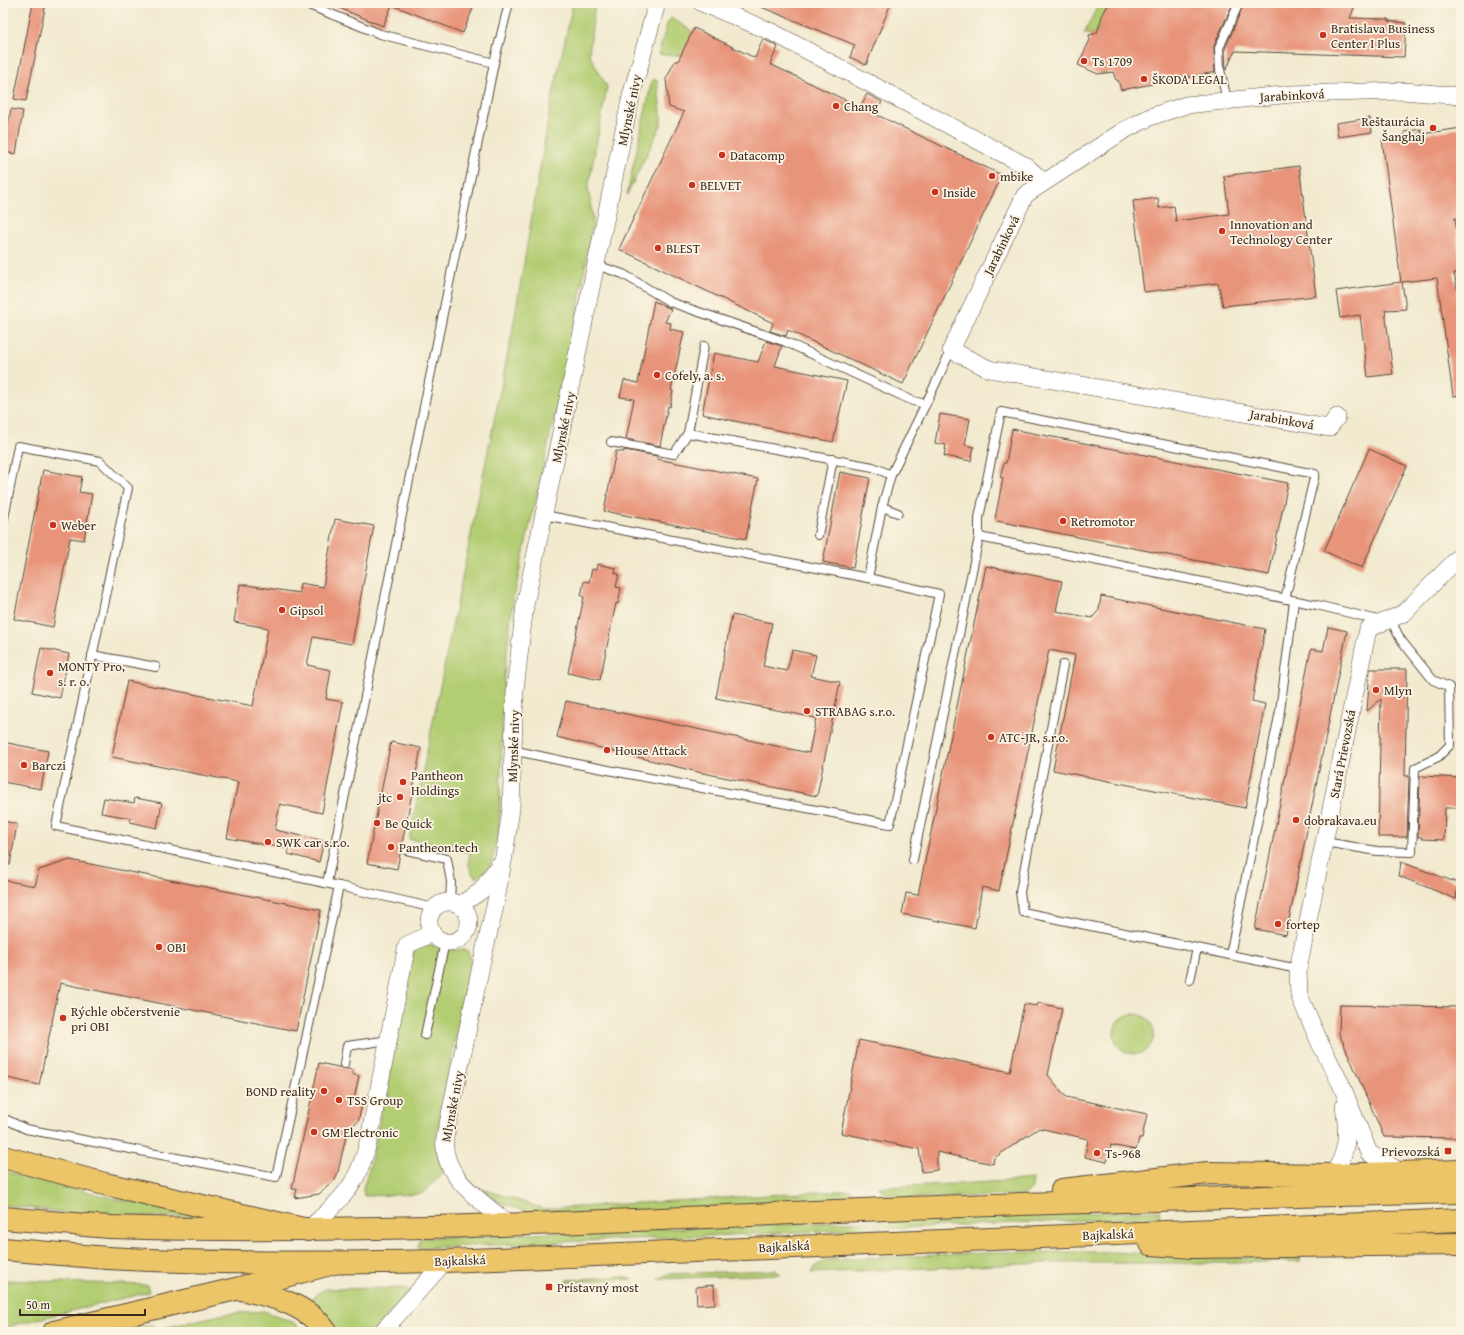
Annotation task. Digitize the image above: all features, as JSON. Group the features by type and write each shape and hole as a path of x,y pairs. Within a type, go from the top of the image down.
{"main road":[{"path":"3,1149 26,1162"},
{"path":"3,1157 105,1184 308,1230"},
{"path":"1021,1204 1059,1190 1208,1173 1332,1175 1404,1174 1461,1171"},
{"path":"3,1218 109,1227 308,1230 511,1226 1021,1204 1461,1192"},
{"name":"Bajkalská","path":"6,1250 107,1258 155,1260 334,1263 445,1260 1461,1220"},
{"path":"1034,1237 1192,1247 1461,1244"},
{"path":"54,1332 240,1288 334,1263"},
{"path":"240,1288 281,1300 300,1308 313,1318 326,1332"}],"street":[{"name":"Mlynské nivy","path":"511,1226 457,1178 448,1165 444,1148 482,961 496,906 511,809 512,750 519,644 544,515 636,73 657,3"},
{"path":"702,3 772,32 828,61 1026,166 1044,182"},
{"name":"Jarabinková","path":"1337,417 1329,428 997,370 983,366 951,350 1025,195 1123,131 1150,117 1186,105 1292,94 1403,91 1461,96"},
{"name":"Stará Prievozská","path":"1404,1174 1369,1153 1341,1084 1320,1043 1299,995 1298,969 1368,629 1404,613 1461,555"},
{"name":"Mlynské nivy","path":"389,1040 407,944 438,937 457,941 461,914 487,884 504,856"},
{"name":"Mlynské nivy","path":"434,908 440,904 461,914 482,916 496,906"},
{"path":"434,908 430,914 428,922 438,937"},
{"path":"461,914 482,961"},
{"path":"308,1230 345,1195 362,1166 389,1040"},
{"name":"Stará Prievozská","path":"1332,1175 1338,1166 1346,1147 1346,1118 1341,1084"},
{"path":"382,1332 445,1260"}],"lane":[{"path":"304,3 380,34 494,63"},
{"path":"327,883 494,63 509,3"},
{"path":"1227,100 1220,70 1219,48 1238,3"},
{"path":"596,265 623,274 670,302 786,342 913,401 926,404"},
{"path":"611,442 674,454 688,433 704,346"},
{"path":"868,578 882,507 891,475 951,350"},
{"path":"913,860 980,537 979,518 1001,412 1315,474 1285,600"},
{"path":"688,433 873,467 891,475"},
{"path":"3,524 18,446 100,461 128,488 56,826 327,883 434,908"},
{"path":"818,535 833,459"},
{"path":"882,507 898,513"},
{"path":"512,750 577,764 890,824 939,594 868,578 544,515"},
{"path":"980,537 1387,620 1433,680 1449,687 1450,745 1438,757 1415,768 1412,852 1377,851 1324,842"},
{"path":"1230,955 1280,710 1294,601"},
{"path":"92,655 156,667"},
{"path":"1063,664 1020,892 1023,912 1298,969"},
{"path":"406,850 447,859 461,914"},
{"path":"3,1118 26,1129 276,1177 309,1032 339,886"},
{"path":"425,1035 438,937"},
{"path":"1190,980 1197,948"},
{"path":"344,1064 347,1046 389,1040"}],"green space":[{"path":"573,3 595,3 589,54 607,87 588,188 593,220 576,320 513,600 504,676 499,831 491,865 477,878 473,875 468,863 470,853 409,839 512,333 551,104"},
{"path":"1099,3 1141,3 1106,10 1096,34 1084,34"},
{"path":"671,18 711,43 715,55 661,55 659,52 668,21"},
{"path":"652,80 657,80 661,125 627,195"},
{"path":"429,944 448,950 467,950 471,959 436,1137 437,1154 443,1174 421,1194 364,1196 363,1188 371,1162 414,949"},
{"path":"1138,1014 1145,1017 1151,1023 1154,1034 1153,1042 1145,1051 1138,1054 1130,1054 1123,1051 1115,1042 1114,1030 1117,1023 1126,1015"},
{"path":"3,1171 117,1199 217,1218 87,1215 3,1205"},
{"path":"1033,1179 1032,1188 1024,1195 888,1199 879,1187 977,1183"},
{"path":"477,1187 544,1209 851,1190 856,1201 552,1216 528,1212 501,1203"},
{"path":"1159,1210 1160,1217 418,1248 420,1238"},
{"path":"1008,1252 1112,1252 1182,1256 1301,1258 1300,1261 1235,1263 1047,1263 811,1273 816,1266 827,1260"},
{"path":"775,1270 781,1274 658,1279 668,1274"},
{"path":"622,1276 632,1279 567,1282 566,1280"},
{"path":"3,1280 148,1285 149,1292 17,1324 3,1330"},
{"path":"325,1289 407,1289 406,1294 373,1332 334,1332 307,1304 318,1293"},
{"path":"264,1311 293,1322 305,1332 124,1332 152,1324 155,1330 225,1314"}],"building":[{"path":"33,3 46,3 26,101 14,99"},
{"path":"327,3 475,3 463,33 392,5 383,26"},
{"path":"751,3 891,3 866,65 850,57 855,45"},
{"path":"1109,3 1233,3 1214,46 1215,72 1121,90 1118,80 1116,80 1113,72 1098,74 1078,65 1090,40 1089,35 1097,33 1102,16"},
{"name":"Bratislava Business Center I Plus","path":"1244,3 1356,3 1350,18 1388,19 1388,21 1406,23 1404,57 1235,51 1226,70 1225,49"},
{"path":"694,28 755,58 763,39 778,47 770,64 860,107 867,94 882,102 875,114 1002,175 903,384 788,330 786,336 770,331 773,323 619,249 684,112 669,107 666,79 675,61 678,61"},
{"path":"11,109 23,111 16,154 3,152"},
{"path":"1370,118 1372,132 1338,137 1336,123"},
{"path":"1461,128 1461,218 1455,218 1461,272 1454,273 1459,298 1461,298 1461,395 1453,396 1437,278 1402,282 1406,309 1385,310 1393,374 1368,377 1360,315 1340,318 1336,291 1401,282 1382,139 1405,136 1404,132 1421,129 1422,134"},
{"name":"Innovation and Technology Center","path":"1299,166 1316,296 1223,306 1218,283 1144,292 1133,201 1158,198 1159,208 1174,206 1176,221 1229,214 1224,176"},
{"name":"Cofely, a. s.","path":"654,301 671,309 665,322 671,323 670,329 684,332 671,390 673,391 670,407 668,406 660,446 626,439 634,399 620,397 624,380 638,383"},
{"path":"766,341 782,346 775,366 847,381 833,442 702,414 714,353 758,362"},
{"path":"940,414 970,419 965,445 974,447 971,461 944,456 946,445 935,443"},
{"path":"1012,429 1288,483 1269,575 997,521 995,519 1003,478 1000,477 1004,463 1006,463"},
{"path":"1369,449 1407,466 1362,568 1324,551"},
{"path":"624,450 657,456 657,459 758,479 746,539 604,511 616,451 624,452"},
{"name":"Weber","path":"43,470 82,477 79,492 92,494 84,540 70,538 53,627 14,619"},
{"path":"840,472 870,478 853,568 823,562"},
{"path":"335,519 374,526 352,644 313,637 307,665 331,670 326,699 343,702 322,813 280,804 275,830 324,841 319,862 288,854 289,849 227,838 238,782 112,757 127,681 253,706 268,628 234,622 240,584 299,593 300,583 323,587"},
{"path":"597,564 616,568 615,573 619,574 616,587 621,588 618,604 616,603 600,680 568,673 584,597 581,596 584,581 589,582 592,569 596,570"},
{"path":"986,566 1062,581 1056,611 1092,618 1099,610 1101,596 1265,629 1252,701 1265,704 1245,808 1053,770 1075,655 1049,650 999,891 982,887 975,928 902,914 906,893 918,895"},
{"name":"STRABAG s.r.o.","path":"732,615 772,623 763,666 787,671 792,650 816,655 811,676 840,682 817,796 698,772 557,737 566,701 809,753 816,718 716,698"},
{"path":"1328,627 1347,631 1286,935 1255,929 1311,649 1323,651"},
{"name":"MONTY Pro, s. r. o.","path":"41,648 69,654 60,698 32,692"},
{"path":"1370,669 1407,669 1405,776 1409,776 1407,837 1378,837 1381,699 1367,711"},
{"name":"Barczi","path":"3,742 48,751 41,789 3,782"},
{"path":"391,742 421,748 397,869 367,863"},
{"path":"1420,776 1461,778 1461,808 1445,808 1444,840 1422,839 1422,837 1418,837"},
{"path":"104,798 134,803 135,798 162,803 157,828 130,822 131,818 101,813"},
{"path":"3,821 17,824 10,865 3,865"},
{"name":"OBI","path":"70,860 321,910 296,1031 60,983 39,1085 3,1077 3,880 35,886 39,870"},
{"path":"1401,862 1458,883 1456,899 1399,876"},
{"path":"1038,1003 1062,1008 1048,1075 1066,1097 1147,1114 1142,1138 1139,1138 1136,1150 1111,1145 1107,1162 1085,1157 1088,1139 1039,1128 994,1158 993,1164 937,1152 937,1170 922,1172 919,1149 841,1133 859,1040 1010,1072 1024,1004 1037,1006"},
{"path":"1340,1005 1461,1007 1461,1138 1384,1137 1339,1033"},
{"name":"GM Electronic","path":"319,1063 353,1070 352,1074 359,1076 354,1099 362,1105 358,1122 348,1127 335,1180 319,1194 295,1198 297,1189 292,1189"},
{"path":"714,1285 715,1304 697,1305 696,1287"}],"place":[{"name":"Bratislava Business Center I Plus","path":"1323,35"},
{"name":"Ts 1709","path":"1084,61"},
{"name":"ŠKODA LEGAL","path":"1144,79"},
{"name":"Chang","path":"836,106"},
{"name":"Reštaurácia Šanghaj","path":"1433,128"},
{"name":"Datacomp","path":"722,155"},
{"name":"mbike","path":"992,176"},
{"name":"BELVET","path":"692,185"},
{"name":"Inside","path":"935,192"},
{"name":"Innovation and Technology Center","path":"1222,231"},
{"name":"BLEST","path":"658,248"},
{"name":"Cofely, a. s.","path":"657,375"},
{"name":"Retromotor","path":"1063,521"},
{"name":"Weber","path":"53,525"},
{"name":"Gipsol","path":"282,610"},
{"name":"MONTY Pro, s. r. o.","path":"50,673"},
{"name":"Mlyn","path":"1376,690"},
{"name":"STRABAG s.r.o.","path":"807,711"},
{"name":"ATC-JR, s.r.o.","path":"991,737"},
{"name":"House Attack","path":"607,750"},
{"name":"Barczi","path":"24,765"},
{"name":"Pantheon Holdings","path":"403,782"},
{"name":"jtc","path":"400,797"},
{"name":"dobrakava.eu","path":"1296,820"},
{"name":"Be Quick","path":"377,823"},
{"name":"SWK car s.r.o.","path":"268,842"},
{"name":"Pantheon.tech","path":"391,847"},
{"name":"fortep","path":"1278,924"},
{"name":"OBI","path":"159,947"},
{"name":"Rýchle občerstvenie pri OBI","path":"63,1018"},
{"name":"BOND reality","path":"324,1091"},
{"name":"TSS Group","path":"339,1100"},
{"name":"GM Electronic","path":"314,1132"},
{"name":"Prievozská","path":"1448,1151"},
{"name":"Ts-968","path":"1097,1153"},
{"name":"Prístavný most","path":"549,1287"}]}
